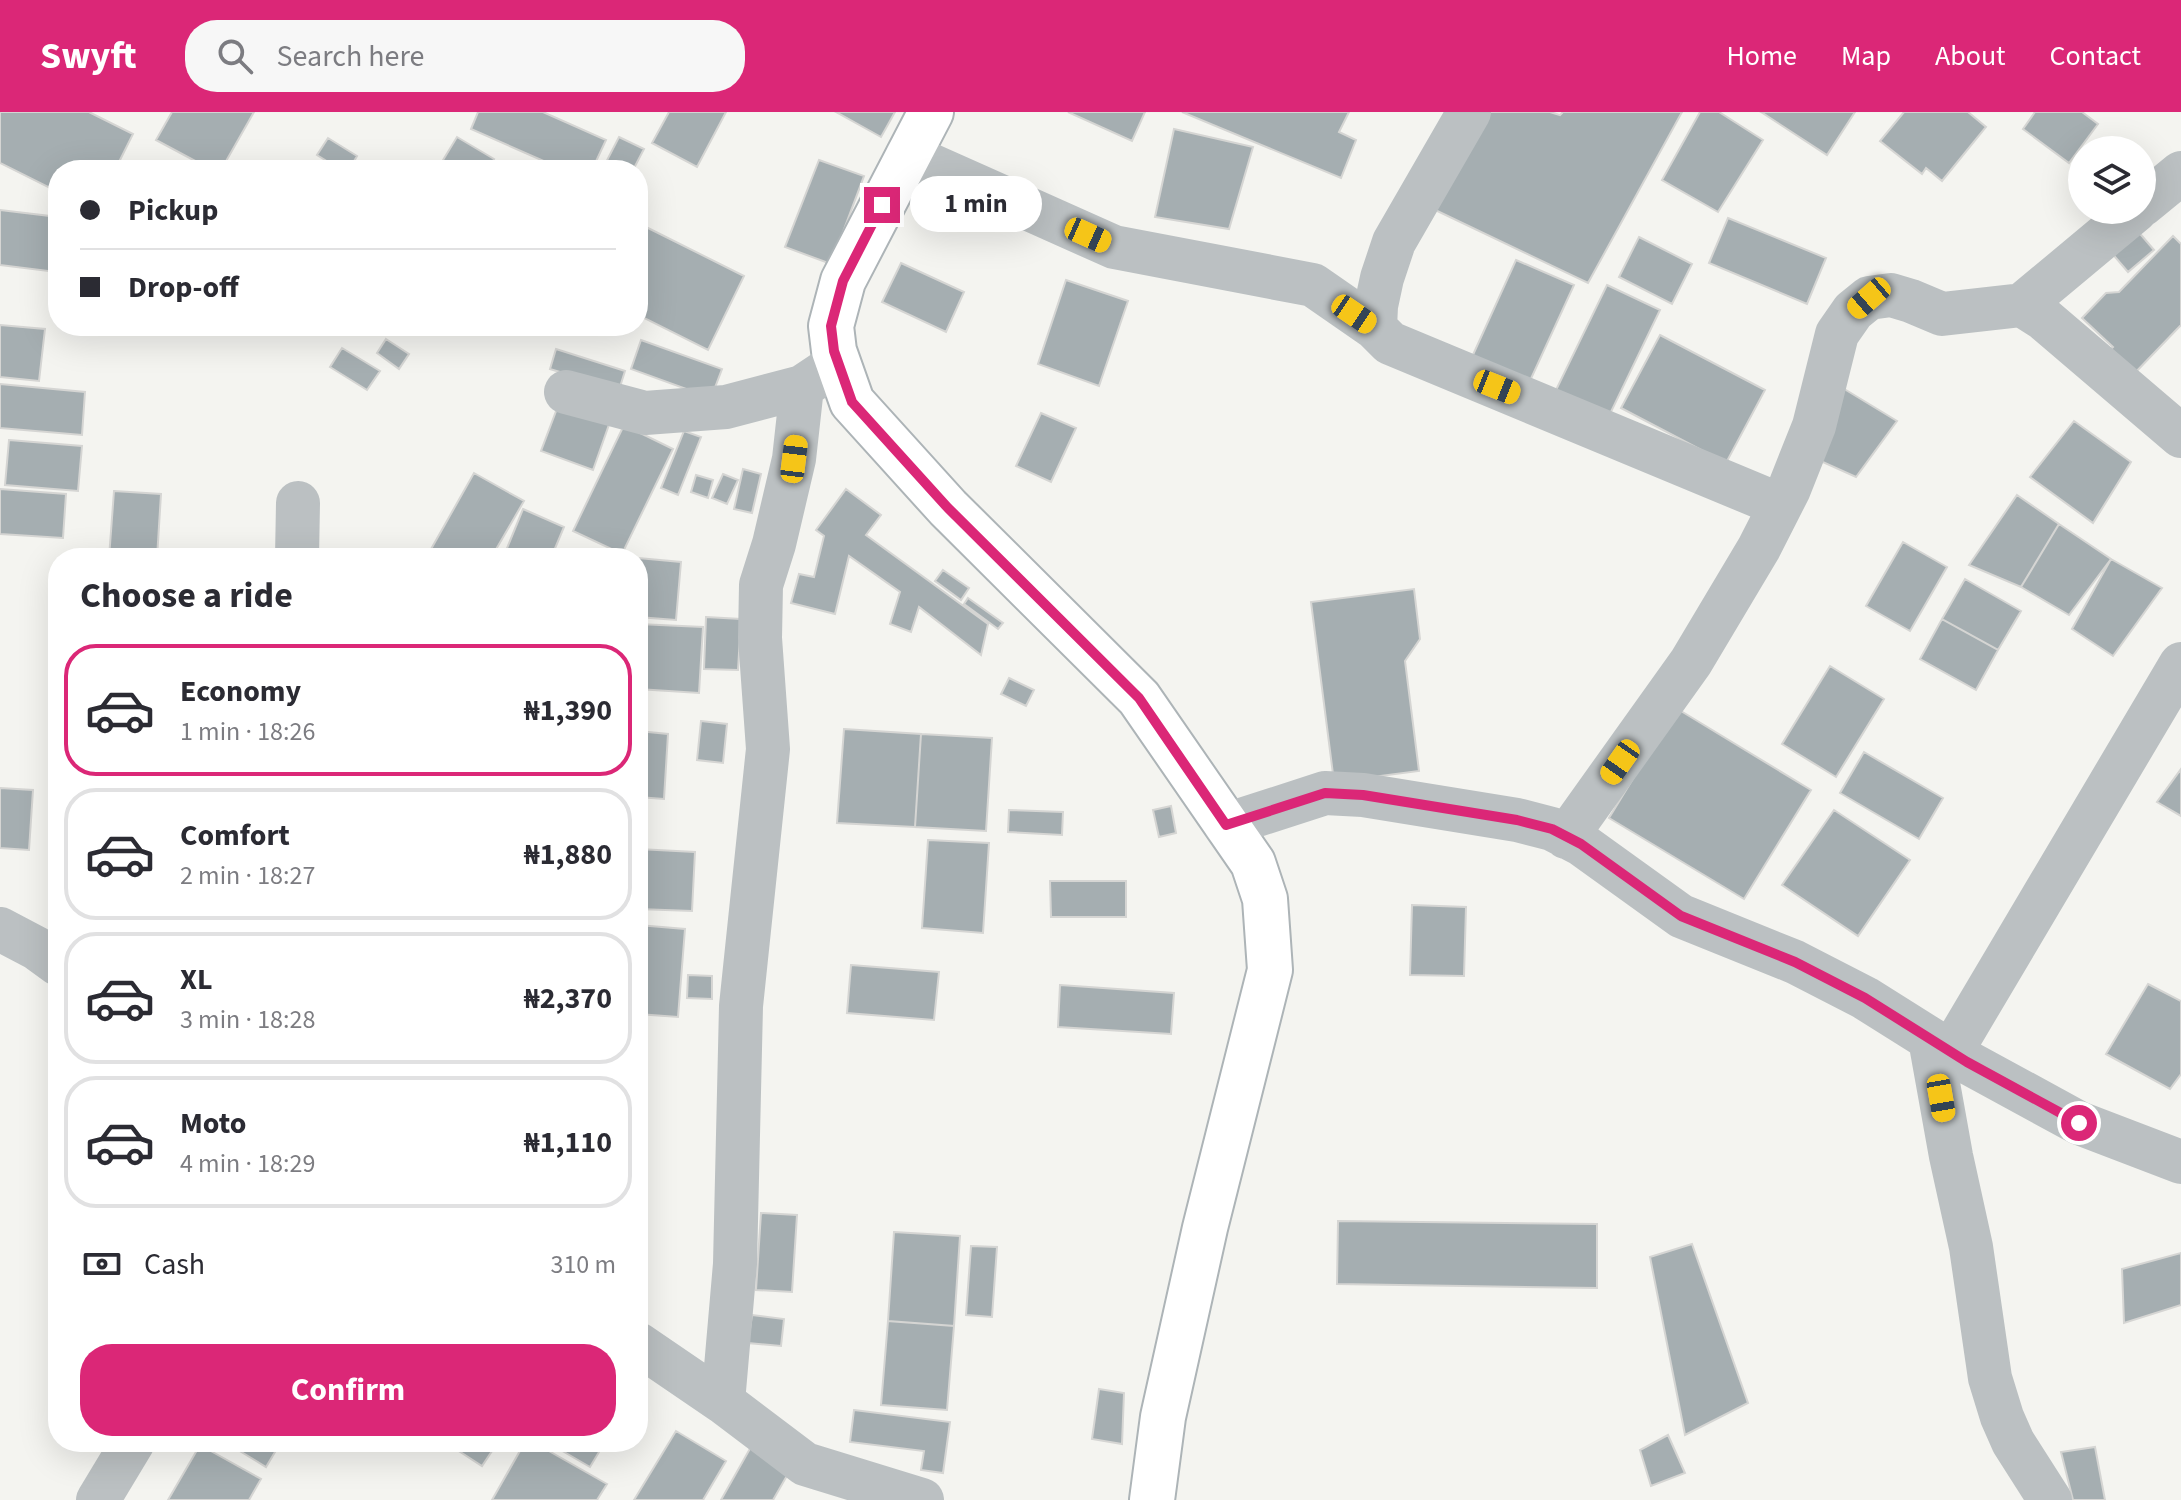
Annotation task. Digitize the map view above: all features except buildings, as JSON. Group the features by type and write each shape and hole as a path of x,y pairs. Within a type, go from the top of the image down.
{"street":[{"path":"931,112 843,281 831,326 834,351 852,402 948,508 1139,698 1253,863 1265,899 1270,970 1205,1228 1169,1388 1152,1500"},
{"path":"1375,328 1382,278 1394,242 1469,112"},
{"path":"908,155 1114,247 1313,285 1375,328 1390,343 1780,505"},
{"path":"2156,194 2181,173"},
{"path":"1566,837 1691,662 1759,548 1789,489 1814,426 1837,334 1853,311 1869,298 1891,295 1942,314 2022,305 2119,224"},
{"path":"1313,285 1389,258"},
{"path":"2022,305 2044,319 2181,436"},
{"path":"566,392 645,413 726,407 802,387 839,363"},
{"path":"723,1402 735,1264 741,1006 768,749 760,638 761,585 794,459 802,387"},
{"path":"297,548 298,503"},
{"path":"2050,1500 2013,1442 1990,1378 1971,1247 1951,1156 1941,1046 2181,664"},
{"path":"1226,825 1325,793 1363,795 1517,820 1552,829 1581,844 1681,916 1795,962 1865,998 1941,1046 2079,1123 2181,1162"},
{"path":"0,929 48,957"},
{"path":"648,1351 805,1464 922,1500"},
{"path":"98,1500 127,1452"}],"route":[{"path":"882,205 843,281 831,326 834,351 852,402 948,508 1139,698 1226,825 1325,793 1363,795 1517,820 1552,829 1581,844 1681,916 1795,962 1865,998 1967,1062 2079,1123"}]}
